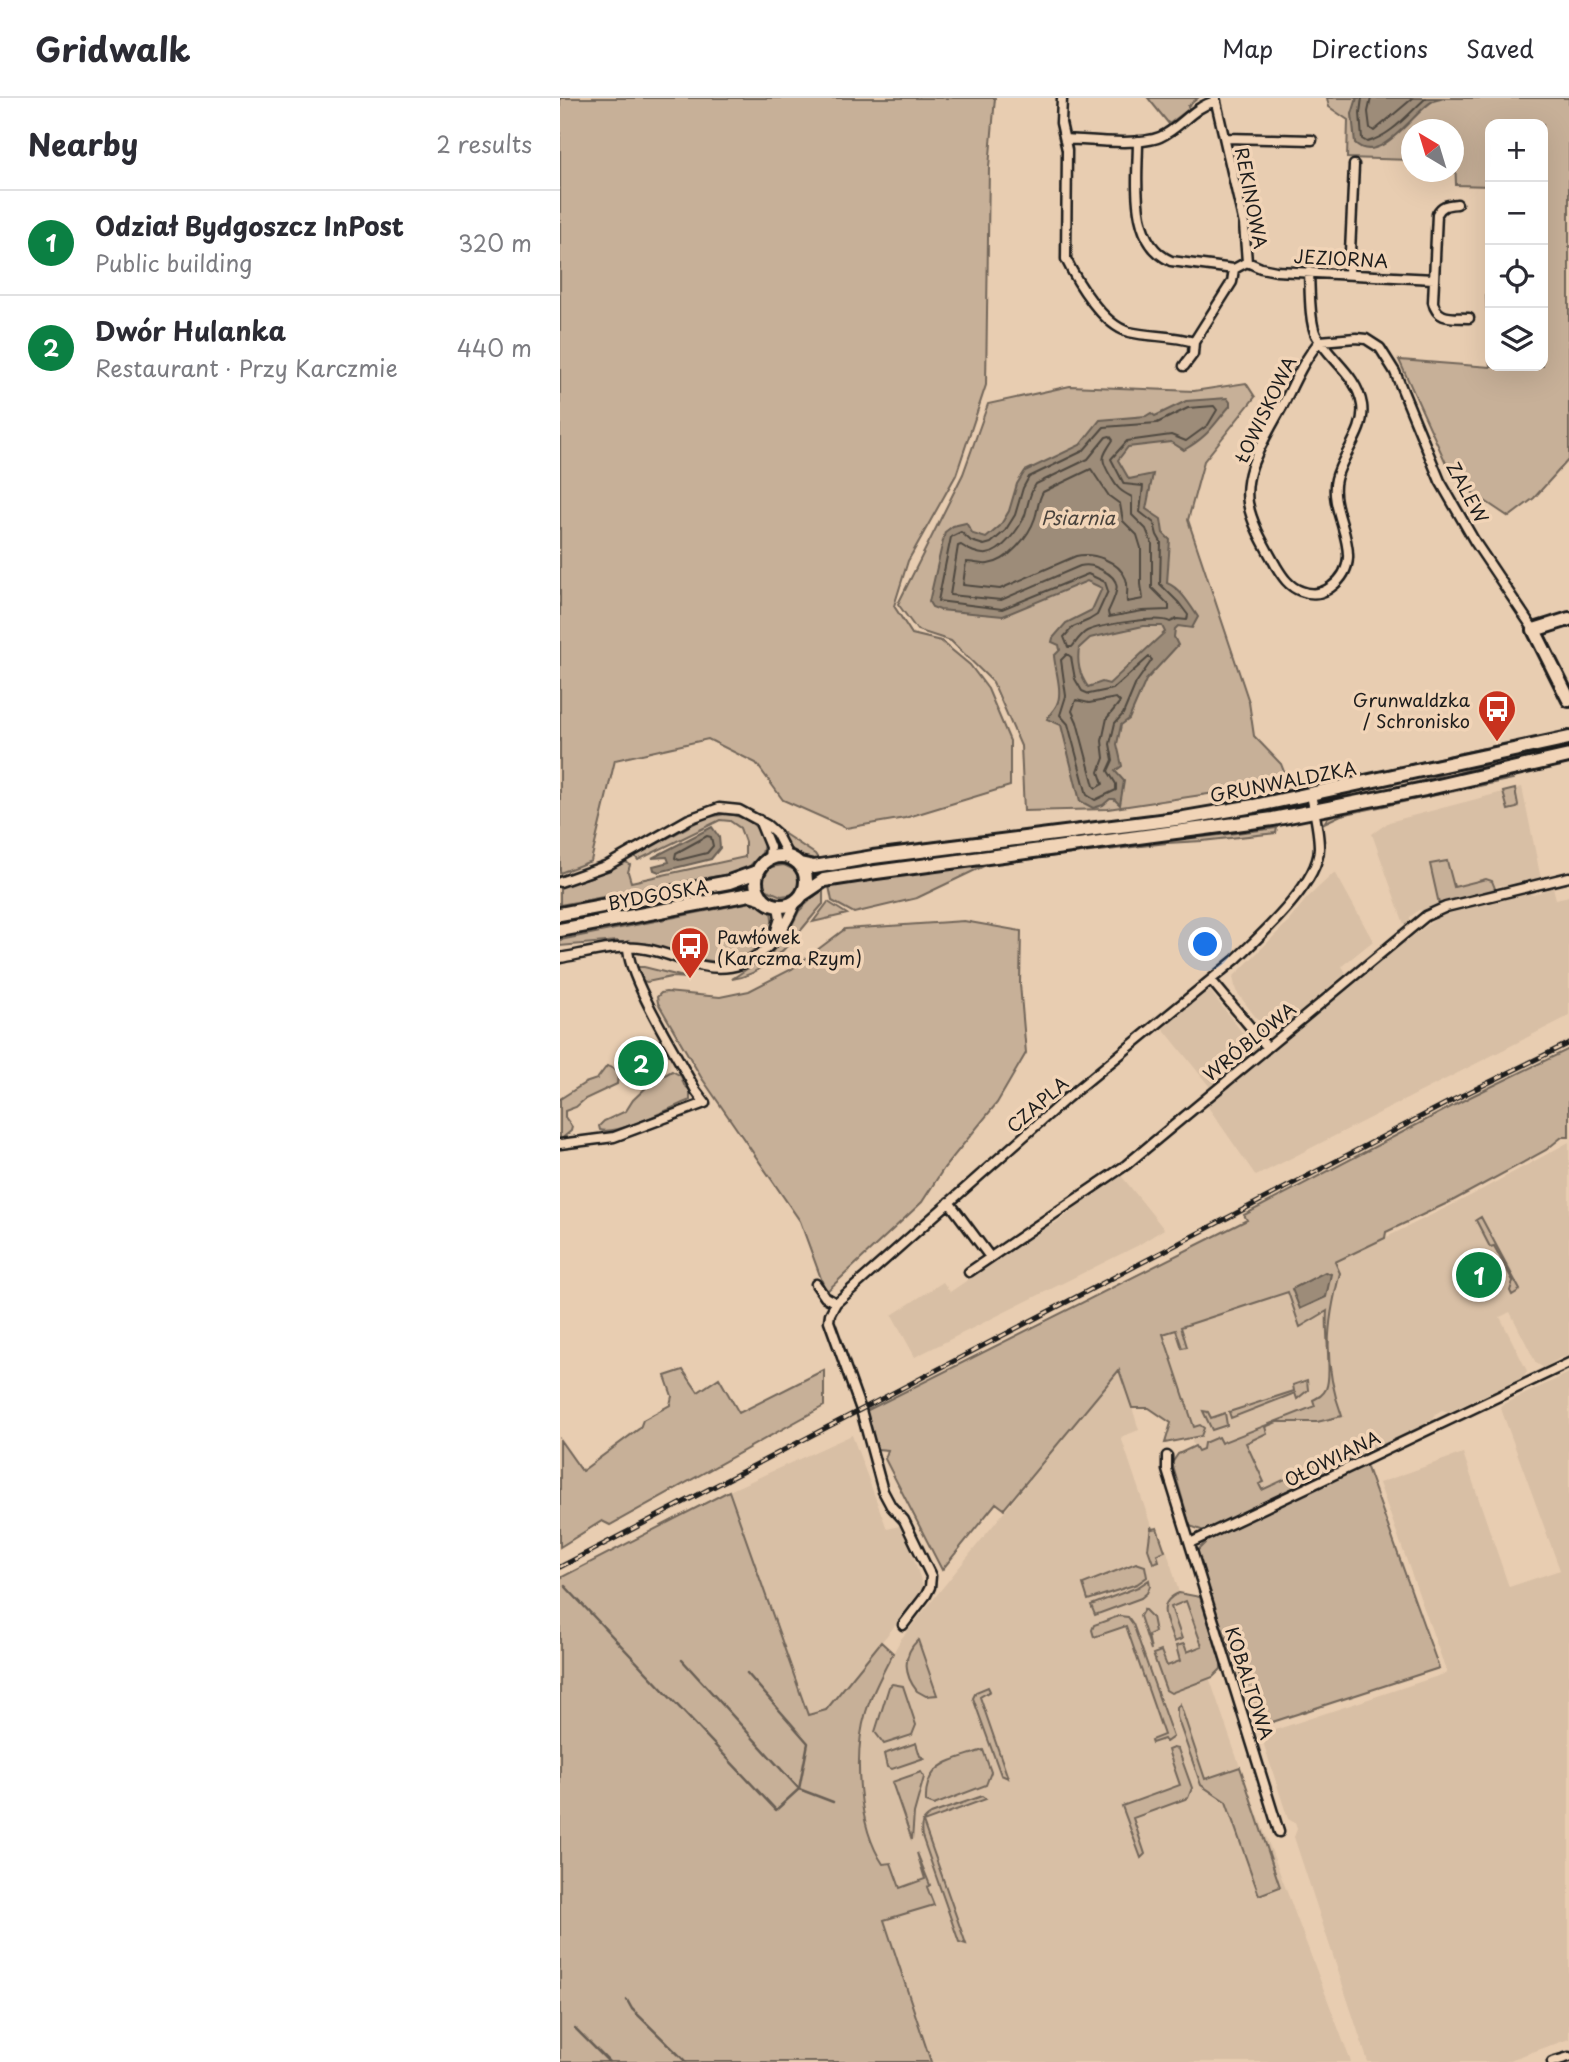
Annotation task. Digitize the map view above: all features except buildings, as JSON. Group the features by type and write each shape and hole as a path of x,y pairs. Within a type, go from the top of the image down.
{"main road":[{"path":"1534,630 1569,619"},
{"name":"ZALEW","path":"1534,630 1569,700"},
{"name":"GRUNWALDZKA","path":"1001,848 1311,794 1569,738"},
{"name":"GRUNWALDZKA","path":"1001,848 1265,820 1569,756"},
{"path":"1001,848 930,863 824,880 799,898 778,906 763,898 756,886 757,872 769,859 788,856 800,864 814,867 873,857 1001,848"},
{"path":"799,898 807,878 800,864"},
{"name":"BYDGOSKA","path":"560,914 715,885 745,878 757,872"},
{"name":"BYDGOSKA","path":"560,930 750,894 763,898"}],"street":[{"path":"1062,98 1061,123 1067,150 1066,259 1072,273 1114,326 1129,332 1194,342"},
{"path":"1065,139 1138,141 1158,138 1215,99"},
{"name":"REKINOWA","path":"1184,366 1193,354 1194,342 1232,282 1234,270 1247,262 1244,224 1215,99"},
{"path":"1225,138 1312,139"},
{"path":"1138,141 1139,215 1152,246 1171,261 1234,270"},
{"path":"1349,274 1353,165"},
{"path":"1457,204 1445,205 1437,214 1433,302 1435,312 1445,317 1469,318"},
{"name":"JEZIORNA","path":"1247,262 1268,270 1434,279"},
{"name":"ŁOWISKOWA","path":"1308,272 1315,332 1325,349 1344,368 1360,395 1363,409 1362,421 1336,478 1335,491 1347,541 1347,565 1332,587 1324,592 1310,593 1293,587 1277,568 1257,530 1248,503 1247,486 1252,466 1266,438 1304,363 1320,341"},
{"name":"ZALEW","path":"1320,341 1366,339 1380,348 1395,372 1445,491 1475,542 1534,630"},
{"name":"CZAPLA","path":"836,1303 1067,1098 1211,980 1261,935 1308,881 1316,865 1319,848 1311,794"},
{"path":"560,883 608,866 706,811 729,808 749,814 776,833 788,856"},
{"path":"759,820 770,846 769,859"},
{"name":"WRÓBLOWA","path":"970,1272 1126,1165 1426,916 1446,907 1569,877"},
{"path":"560,958 628,947 646,949 702,966 723,968 743,965 759,955 788,923 799,898"},
{"path":"773,940 780,918 778,906"},
{"path":"560,1144 614,1137 705,1102 696,1091 639,985 630,966 628,947"},
{"path":"1211,980 1267,1046"},
{"path":"949,1202 990,1257"},
{"path":"816,1284 825,1297 836,1303 829,1321 853,1386 883,1491 891,1506 904,1520 930,1576 930,1587 926,1595 903,1625"},
{"name":"OŁOWIANA","path":"1190,1543 1569,1363"},
{"path":"1167,1456 1167,1470 1190,1543"},
{"name":"KOBALTOWA","path":"1190,1543 1279,1832"},
{"path":"1552,2062 1569,2057"}],"shaded area":[{"path":"560,98 995,98 989,167 986,385 956,475 908,561 894,606 912,634 941,641 970,665 988,689 1010,741 1010,786 905,818 846,828 783,800 756,763 708,739 615,760 591,861 560,873"},
{"path":"1148,98 1198,98 1188,106 1189,109 1169,124"},
{"path":"1327,98 1569,98 1569,459 1534,498 1509,517 1473,493 1450,472 1399,360 1485,367 1485,371 1548,371 1548,119 1485,119 1485,186 1456,185 1456,182 1464,182 1464,119 1401,119 1401,160 1347,158 1348,120 1329,107"},
{"path":"1246,383 1255,397 1204,461 1188,520 1249,702 1254,736 1281,764 1288,782 1108,809 1024,811 1021,746 993,682 951,641 917,630 898,604 963,474 988,404 1070,386 1194,391"},
{"path":"1569,743 1566,747 1471,769 1423,784 1323,803 1418,782 1473,765"},
{"path":"1484,748 1471,755 1363,775"},
{"path":"1506,776 1512,779 1341,815 1324,823 1328,817 1340,812"},
{"path":"1354,777 1353,779 1280,795 1282,790"},
{"path":"1522,787 1541,879 1507,888 1502,885 1495,887 1496,891 1439,904 1424,911 1419,910 1410,917 1410,923 1405,927 1372,834 1389,822"},
{"path":"1515,789 1517,808 1508,810 1503,792"},
{"path":"1273,807 1274,813 1143,830 1144,829"},
{"path":"725,814 749,822 758,829 765,841 762,853 745,871 560,905 560,886 591,877 626,862 630,865 628,872 631,882 745,857 745,842 740,828 730,821 720,820 638,860 635,856 704,818"},
{"path":"774,827 815,854 819,860 804,858 798,854 787,845"},
{"path":"1277,828 1276,833 988,864 917,898 854,913 832,901 829,886 1170,838"},
{"path":"1447,861 1454,887 1486,879 1492,881 1496,891 1439,904 1430,864"},
{"path":"784,865 801,873 802,881 795,894 781,896 765,889 763,879 770,867"},
{"path":"1335,872 1373,941 1342,966 1346,973 1278,1029 1263,1027 1236,991 1233,977"},
{"path":"746,885 748,888 560,925 560,919"},
{"path":"1553,887 1556,899 1569,896 1569,1016 1256,1176 1206,1104 1441,915 1529,893 1533,895"},
{"path":"823,888 823,904 783,950 760,969 732,979 772,952 788,933 799,911"},
{"path":"756,901 771,912 771,929 749,954 736,960 708,960 650,945 617,941 560,946 560,940"},
{"path":"828,902 847,914 813,922"},
{"path":"964,921 1021,931 1020,984 1026,1053 997,1103 944,1168 922,1202 826,1292 800,1221 701,1077 657,997 666,992 720,997 749,991 792,969 845,929"},
{"path":"637,967 688,978 671,977 647,982 643,981"},
{"path":"1208,988 1255,1049 1210,1087 1162,1027"},
{"path":"1569,1049 1569,1137 1562,1137 1546,1150 1454,1200 1386,1232 1385,1238 1335,1262 1340,1273 1329,1328 1329,1362 1342,1416 1317,1422 1277,1422 1265,1427 1267,1433 1246,1443 1264,1482 1259,1484 1262,1490 1345,1451 1349,1461 1204,1531 1190,1526 1172,1463 1178,1454 1195,1446 1198,1451 1203,1449 1204,1443 1218,1437 1221,1443 1315,1406 1313,1400 1321,1396 1326,1389 1327,1311 1300,1327 1288,1292 1181,1327 1187,1347 1182,1348 1176,1330 1163,1334 1194,1427 1200,1425 1204,1428 1201,1436 1165,1443 1171,1423 1149,1408 1132,1408 1119,1370 1004,1509 996,1503 942,1570 885,1459 888,1450 877,1449 866,1411 1247,1220 1244,1215 1468,1098"},
{"path":"607,1066 616,1069 617,1084 565,1111 565,1117 572,1127 560,1140 560,1099 585,1083 597,1079"},
{"path":"672,1071 681,1076 684,1085 690,1090 690,1100 619,1129 600,1130 599,1126 604,1121 626,1111 633,1100 652,1082"},
{"path":"1569,1142 1569,1356 1544,1368 1536,1363 1510,1312 1500,1317 1527,1371 1524,1377 1449,1412 1442,1410 1435,1414 1433,1421 1204,1531 1190,1526 1172,1463 1196,1454 1138,1277 1225,1230 1281,1289 1470,1196"},
{"path":"1119,1173 1164,1229 1137,1246 915,1357 892,1315 943,1282 950,1292 1031,1237 1030,1234 1049,1221 1053,1225 1069,1213 1066,1207"},
{"path":"1481,1217 1520,1290 1512,1295 1510,1291 1513,1281 1476,1220"},
{"path":"1120,1369 1139,1430 1121,1437 1152,1529 1157,1528 1167,1551 1179,1593 1196,1597 1208,1674 1240,1767 1351,2062 931,2062 895,1957 856,1801 860,1793 860,1744 866,1712 881,1675 901,1639"},
{"path":"683,1370 698,1392 719,1378 739,1413 824,1370 824,1406 610,1525 602,1521 560,1547 560,1440 582,1471 640,1428 643,1420 670,1405 672,1396 665,1376"},
{"path":"1569,1373 1569,2039 1504,2062 1368,2062 1294,1837 1297,1829 1295,1823 1288,1819 1265,1741 1260,1735 1447,1673 1379,1483 1463,1453 1509,1587 1560,1570 1500,1406"},
{"path":"1307,1380 1308,1390 1297,1399 1295,1393 1231,1418 1229,1412 1294,1391 1293,1385"},
{"path":"1203,1411 1208,1412 1211,1418 1225,1413 1227,1425 1212,1430"},
{"path":"852,1435 887,1529 903,1525 924,1590 826,1710 808,1715 729,1491"},
{"path":"1366,1465 1439,1668 1260,1726 1202,1575 1198,1550 1212,1536"},
{"path":"729,1491 808,1715 826,1710 881,1642 893,1653 866,1712 860,1749 860,1790 868,1831 875,1849 883,1864 891,1863 900,1888 925,1879 917,1853 930,1885 927,1887 934,1905 884,1920 931,2062 560,2062 560,1578"},
{"path":"1151,1526 1152,1529 1157,1528 1165,1551 1157,1554 1159,1561 1153,1563 1148,1549"},
{"path":"1136,1563 1145,1566 1147,1577 1137,1584 1088,1600 1083,1584"},
{"path":"1149,1580 1147,1593 1141,1598 1095,1615 1091,1605"},
{"path":"1179,1593 1200,1597 1221,1669 1213,1677 1171,1693 1166,1690 1153,1654 1161,1651 1167,1666 1180,1661 1176,1646 1184,1644 1187,1652 1202,1646 1186,1601 1171,1607 1182,1639 1174,1642 1166,1621 1165,1608 1171,1597"},
{"path":"1144,1609 1152,1617 1155,1632 1148,1635 1151,1650 1140,1616"},
{"path":"1119,1616 1128,1617 1133,1624 1173,1737 1166,1742 1164,1739 1152,1743 1151,1740 1164,1735 1126,1626 1094,1637 1094,1625"},
{"path":"918,1640 937,1695 926,1696 917,1691 909,1678 907,1659"},
{"path":"892,1684 903,1686 916,1725 912,1735 884,1744 875,1732"},
{"path":"988,1687 990,1691 980,1697 1008,1778 1001,1775 973,1698 976,1692"},
{"path":"1180,1704 1205,1779 1240,1767 1280,1887 1259,1895 1226,1802 1201,1785 1177,1717"},
{"path":"916,1743 920,1756 924,1758 892,1769 887,1767 884,1754"},
{"path":"1178,1749 1192,1788 1188,1798 1133,1818 1145,1854 1141,1858 1122,1806 1180,1785 1168,1750"},
{"path":"983,1750 991,1772 986,1785 934,1805 926,1802 927,1789 935,1771 951,1761"},
{"path":"921,1772 924,1777 914,1813 912,1840 892,1782"},
{"path":"982,1796 986,1799 923,1822 931,1814"},
{"path":"923,1822 966,1944 959,1942 922,1836"}],"water":[{"path":"1357,98 1444,98 1433,101 1413,119 1401,119 1401,130 1375,148 1365,148 1355,143 1352,114"},
{"name":"Psiarnia","path":"1227,398 1230,406 1205,435 1184,450 1171,442 1128,447 1118,460 1129,479 1153,474 1146,509 1161,519 1163,533 1170,540 1167,583 1180,593 1198,617 1192,628 1178,626 1175,629 1174,637 1178,645 1146,680 1129,719 1121,725 1117,744 1122,766 1115,771 1124,781 1120,805 1110,799 1093,808 1080,801 1061,725 1047,719 1059,699 1054,656 1060,650 1059,645 1052,642 1053,638 1066,623 1092,610 1102,588 1087,581 1003,616 940,610 932,607 929,602 945,532 953,526 966,523 973,534 986,538 1000,526 1009,511 1017,484 1025,471 1080,445 1100,420 1146,416 1151,413 1155,416 1186,401","holes":["1143,626 1162,626 1165,632 1109,684 1102,682 1088,687 1081,673 1078,653 1079,648 1090,638"]},
{"path":"712,827 719,837 720,848 711,859 659,872 654,870 653,866 669,862 667,857 652,858"},
{"path":"1325,1272 1331,1274 1326,1297 1300,1309 1292,1289"}],"waterway":[{"path":"565,1586 776,1810 799,1789 833,1802"},
{"path":"682,1660 799,1789"},
{"path":"747,1673 808,1743 799,1789"},
{"path":"627,2000 632,2009 686,2062"},
{"path":"575,2028 609,2062"}],"railway":[{"path":"560,1567 1447,1103 1569,1043"}],"place":[{"name":"Grunwaldzka / Schronisko","path":"1497,743"},
{"name":"Pawłówek (Karczma Rzym)","path":"690,980"},
{"name":"Dwór Hulanka","path":"641,1063"},
{"name":"Odział Bydgoszcz InPost","path":"1479,1275"}]}
